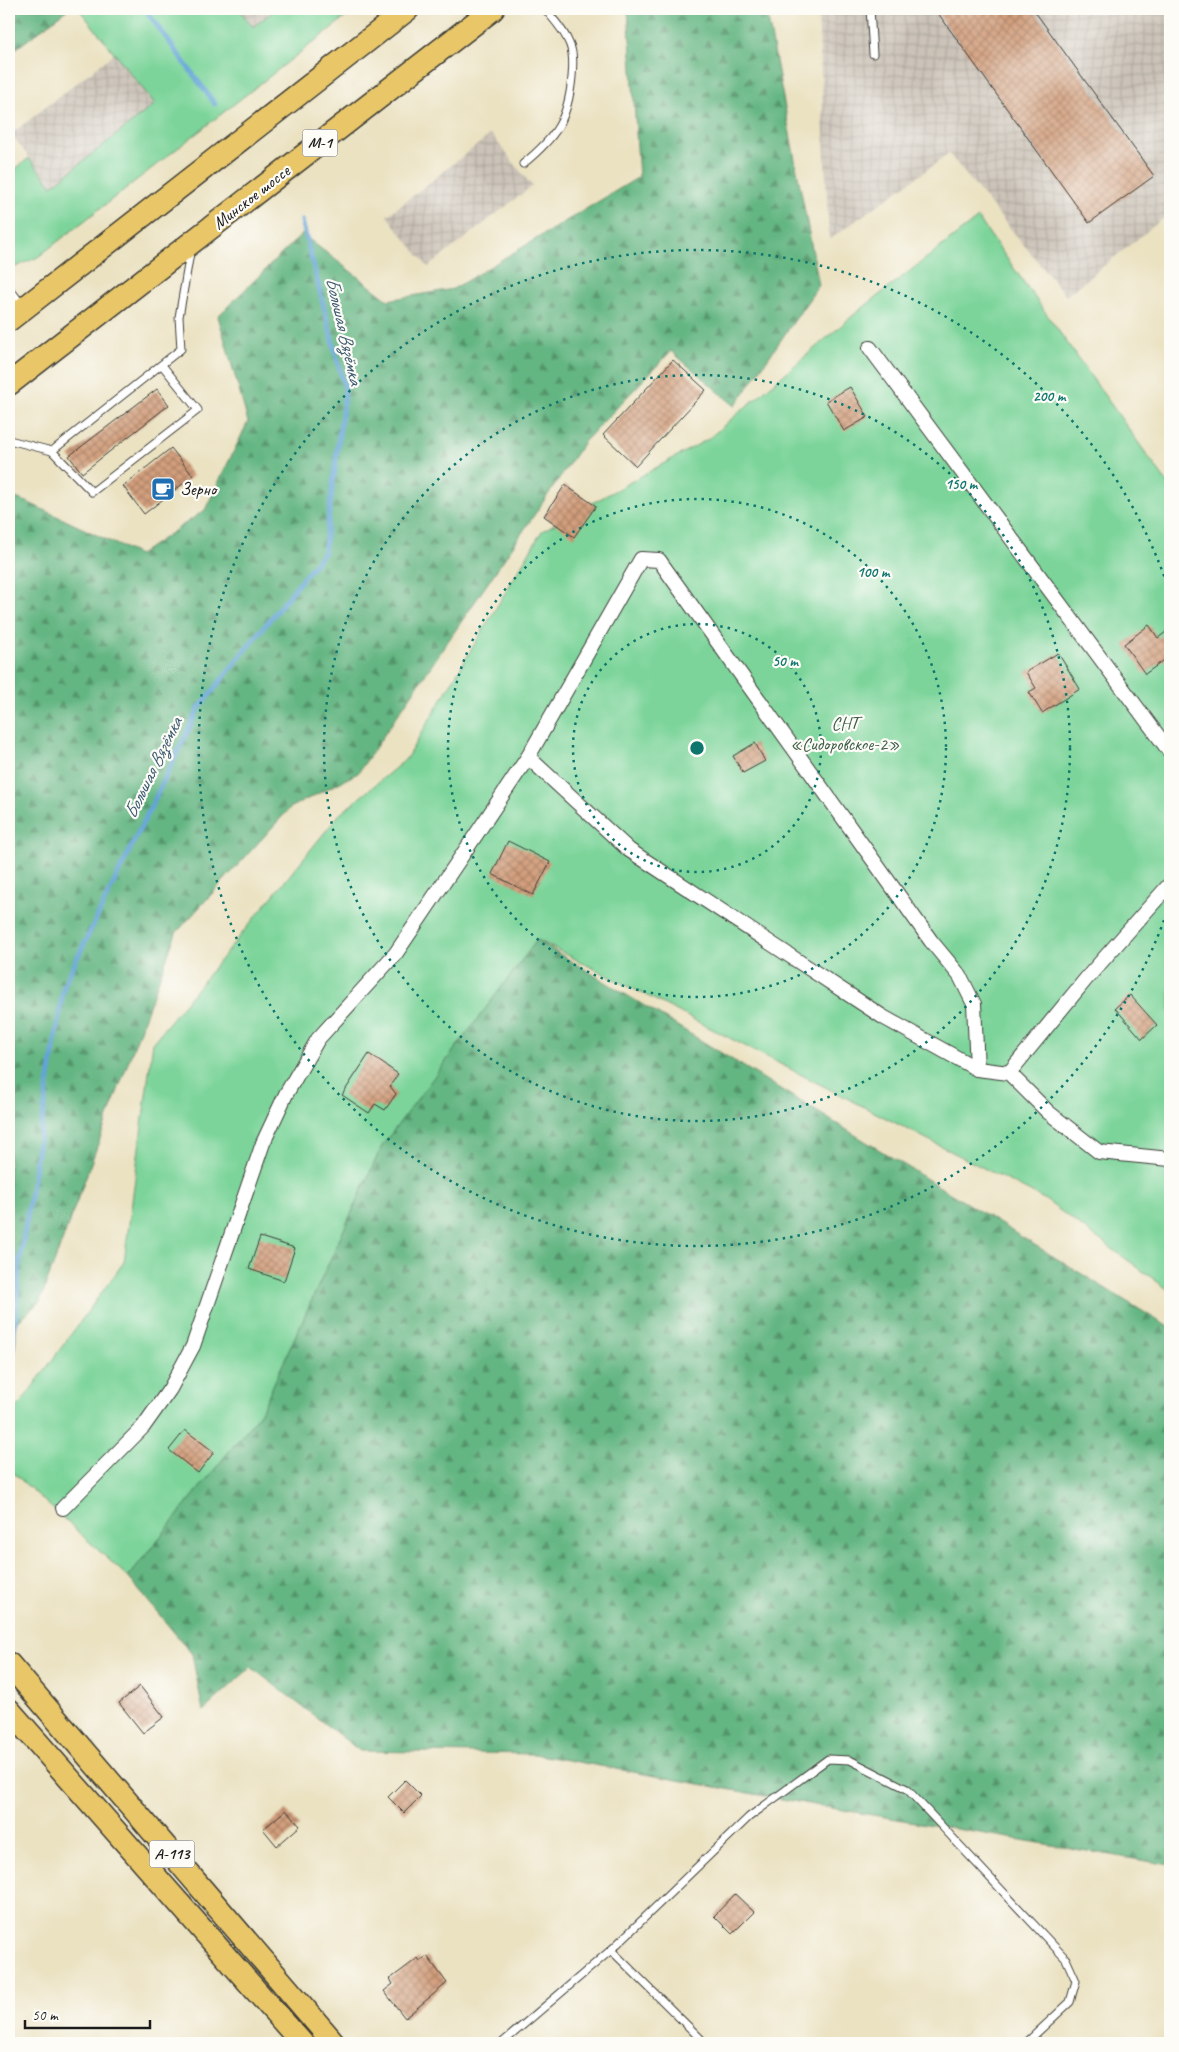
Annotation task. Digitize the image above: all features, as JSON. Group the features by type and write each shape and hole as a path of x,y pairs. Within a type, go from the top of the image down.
{"highway":[{"path":"14,315 408,9"},
{"name":"Минское шоссе","path":"9,384 493,9"},
{"path":"9,394 43,358"},
{"name":"А-113","path":"9,1664 334,2043"},
{"name":"А-113","path":"9,1710 302,2043"}],"street":[{"path":"870,348 1170,752"},
{"path":"63,1508 143,1426 179,1372 193,1346 263,1143 286,1094 318,1039 396,953 528,757 641,558 659,560 931,941 960,976 974,1004 977,1069"},
{"path":"528,757 629,850 883,1017 977,1069 1010,1073 1048,1112 1099,1152 1170,1159"},
{"path":"1010,1073 1086,979 1170,884"}],"lane":[{"path":"523,164 551,139 566,113 570,96 572,67 570,44 544,9"},
{"path":"870,9 873,54"},
{"path":"52,451 181,349 179,317 188,257 197,239"},
{"path":"9,288 14,315"},
{"path":"9,440 52,451 92,492 198,410 162,365"},
{"path":"502,2043 611,1950 749,1817 828,1759 850,1760 907,1789 1066,1959 1076,1981 1070,2002 1026,2043"},
{"path":"611,1950 705,2043"}],"shaded area":[{"path":"239,9 276,9 253,27"},
{"path":"818,9 1170,9 1170,213 1066,296 949,154 829,240"},
{"path":"115,53 155,104 51,186 11,134"},
{"path":"491,134 532,186 428,267 387,216"}],"green space":[{"path":"9,9 68,9 9,54"},
{"path":"79,9 239,9 253,27 276,9 356,9 38,257 11,269 9,268 9,174 29,158 52,186 155,104"},
{"path":"628,9 766,9 819,285 735,406 671,351 584,442 358,773 290,808 176,933 40,1301 9,1330 9,496 27,502 139,555 205,510 248,422 218,316 302,234 388,300 453,289 639,177"},
{"name":"СНТ «Сидоровское-2»","path":"978,218 1170,487 1170,1291 1044,1199 538,940 382,1146 261,1412 128,1577 9,1469 9,1419 124,1262 153,1042 339,815 406,759 542,531 708,439 856,313"},
{"path":"537,940 1170,1328 1170,1865 831,1808 534,1754 360,1751 251,1667 203,1711 192,1654 128,1577 261,1412 382,1146"}],"building":[{"path":"935,9 1033,9 1154,176 1089,223"},
{"path":"673,360 706,390 636,466 603,435"},
{"path":"850,387 868,417 844,431 826,401"},
{"path":"157,389 169,405 82,473 69,456"},
{"path":"171,448 193,476 144,514 123,486"},
{"path":"565,485 596,506 574,537 544,516"},
{"path":"1149,625 1158,638 1170,629 1170,656 1145,674 1124,644"},
{"path":"1058,653 1080,689 1042,713 1029,692 1036,688 1026,672"},
{"path":"755,743 765,761 743,773 733,756"},
{"path":"508,841 550,862 533,895 492,874"},
{"path":"1130,995 1157,1025 1142,1039 1115,1008"},
{"path":"369,1054 398,1074 390,1086 396,1094 385,1110 375,1104 369,1113 342,1095"},
{"path":"260,1237 295,1248 284,1281 249,1269"},
{"path":"185,1430 214,1452 198,1473 169,1450"},
{"path":"140,1686 164,1717 143,1733 119,1703"},
{"path":"405,1780 421,1796 404,1813 388,1797"},
{"path":"286,1810 300,1826 277,1846 263,1829"},
{"path":"735,1894 754,1912 732,1934 714,1916"},
{"path":"427,1956 447,1983 405,2018 384,1991 393,1984 390,1979 418,1958 420,1961"}],"waterway":[{"name":"Большая Вязёмка","path":"145,9 215,104"},
{"name":"Большая Вязёмка","path":"9,1358 13,1353 19,1266 64,985 199,708 324,552 345,390 302,221"}],"place":[{"name":"Зерно","path":"163,489"}]}
